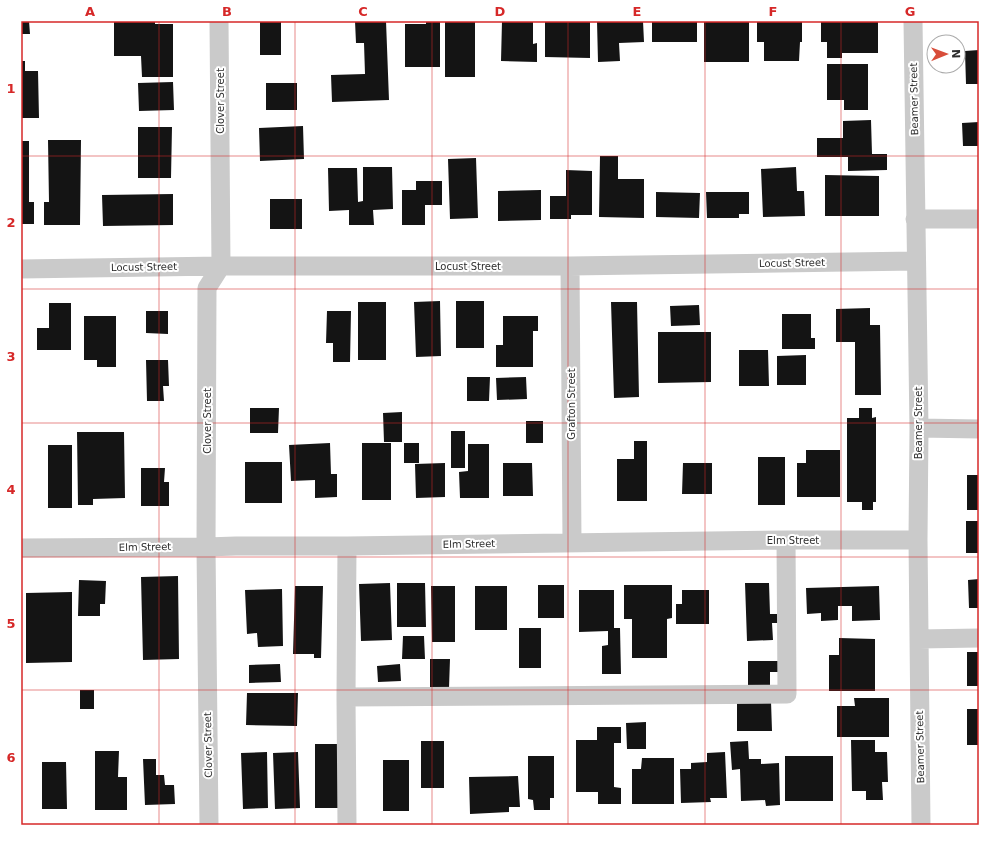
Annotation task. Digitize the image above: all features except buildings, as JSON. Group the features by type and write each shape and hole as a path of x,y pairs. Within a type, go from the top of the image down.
{"street":[{"name":"Clover Street","path":"209,825 206,547 207,288 221,266 219,21"},
{"name":"Beamer Street","path":"913,21 919,428 918,540 921,825"},
{"path":"915,219 979,219"},
{"name":"Locust Street","path":"21,269 221,266 570,266 916,261"},
{"name":"Grafton Street","path":"570,266 572,542"},
{"path":"919,428 979,428"},
{"path":"346,697 787,694 786,540"},
{"name":"Elm Street","path":"21,548 918,540"},
{"path":"347,546 347,825"},
{"path":"919,639 979,638"}]}
